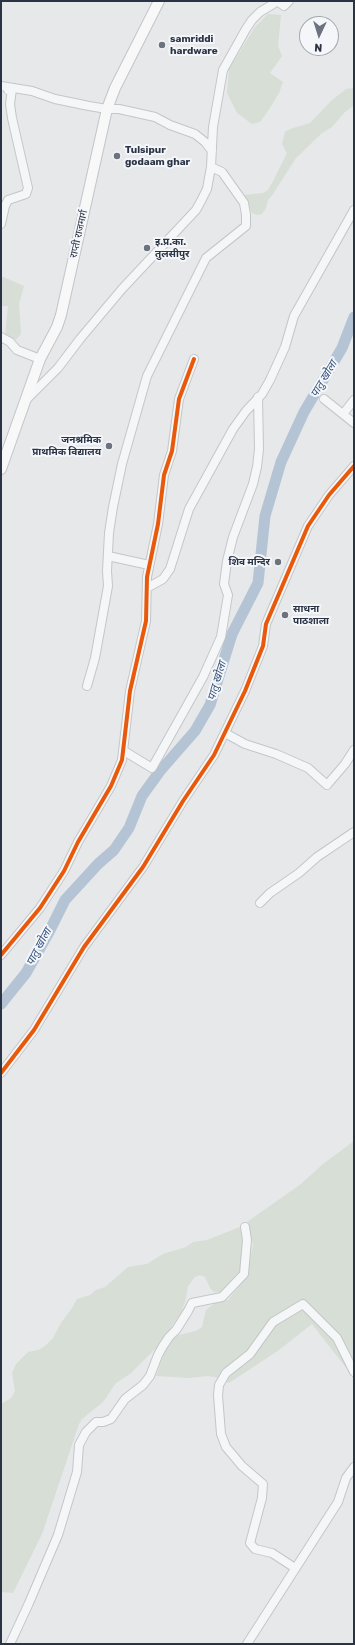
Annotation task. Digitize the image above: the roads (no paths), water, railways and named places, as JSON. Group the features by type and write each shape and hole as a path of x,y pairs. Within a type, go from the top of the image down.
{"main road":[{"name":"राप्ती राजमार्ग","path":"1,469 40,359 57,327 61,315 108,109 115,88 159,1"}],"street":[{"path":"25,401 58,368 122,289 196,210 206,189 211,167 213,127 223,70 252,20 260,12 277,1 284,6 289,1"},
{"path":"1,86 12,89 32,91 55,99 108,109 119,109 155,117 170,125 195,134 205,142 212,151"},
{"path":"1,92 12,89"},
{"path":"1,224 8,200 26,194 28,188 12,118 10,104 12,89"},
{"path":"87,686 95,658 108,586 106,571 109,533 122,464 147,376 206,258 246,226 244,203 222,172 211,167"},
{"path":"147,588 163,579 170,569 189,509 233,429 270,380 284,347 294,316 354,210"},
{"path":"1,337 10,342 17,350 40,359"},
{"path":"1,955 40,908 64,871 78,842 111,786 119,769 124,751 130,691 146,621 149,565 158,524 164,475 172,451 177,410 194,359"},
{"path":"124,751 152,768 203,677 221,637 228,596 224,584 227,561 233,537 253,484 257,467 259,449 258,397"},
{"path":"324,399 354,423"},
{"path":"343,414 354,400"},
{"path":"1,1073 34,1030 84,947 143,867 183,801 214,755 245,691 262,646 266,624 308,526 329,495 354,466"},
{"path":"108,556 149,565"},
{"path":"225,732 245,744 276,754 308,768 327,785 345,764 354,750"},
{"path":"260,903 270,893 299,873 317,857 354,832"},
{"path":"10,1644 58,1535 77,1472 79,1445 86,1432 96,1422 103,1422 111,1419 125,1399 147,1380 163,1346 176,1330 192,1303 222,1297 244,1274 247,1240 245,1227"},
{"path":"295,1568 272,1553 255,1549 250,1543 262,1498 264,1484 242,1466 226,1447 221,1434 218,1395 219,1385 226,1373 250,1354 273,1322 303,1304 337,1338 354,1372"},
{"path":"247,1644 338,1502 346,1478 354,1468"}],"waterway":[{"name":"पातु खोला","path":"1,1004 26,973 65,900 98,864 114,850 129,828 142,796 160,771 195,731 210,705 232,634 258,583 265,516 281,462 304,412 342,348 354,317"}],"place":[{"name":"samriddi hardware","path":"162,45"},
{"name":"Tulsipur godaam ghar","path":"117,156"},
{"name":"इ.प्र.का. तुलसीपुर","path":"147,248"},
{"name":"जनश्रमिक प्राथमिक विद्यालय","path":"109,446"},
{"name":"शिव मन्दिर","path":"278,562"},
{"name":"साधना पाठशाला","path":"285,615"}]}
